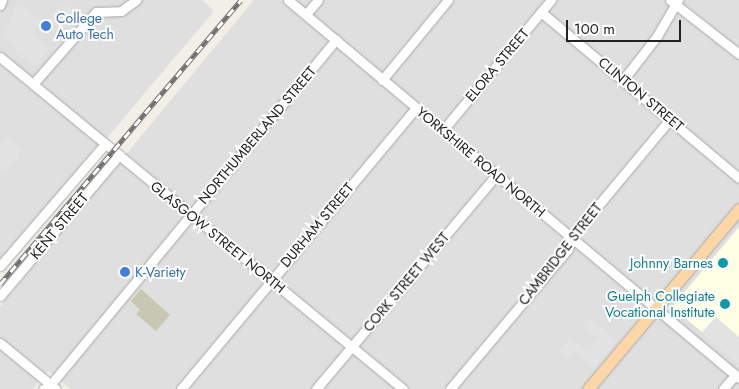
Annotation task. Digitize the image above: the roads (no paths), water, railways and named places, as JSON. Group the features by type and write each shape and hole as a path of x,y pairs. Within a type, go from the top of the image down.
{"main road":[{"path":"588,389 739,209"}],"street":[{"path":"0,4 2,0"},
{"path":"33,84 91,15 101,10 126,10 136,0"},
{"name":"YORKSHIRE ROAD NORTH","path":"288,0 737,376"},
{"path":"306,14 318,0"},
{"path":"382,80 448,0"},
{"name":"ELORA STREET","path":"443,130 551,0"},
{"path":"623,80 656,38 675,1 739,54"},
{"name":"CLINTON STREET","path":"541,12 739,178"},
{"name":"NORTHUMBERLAND STREET","path":"50,387 336,40"},
{"name":"GLASGOW STREET NORTH","path":"0,57 104,146 119,156 403,389"},
{"name":"DURHAM STREET","path":"181,389 416,108"},
{"name":"CAMBRIDGE STREET","path":"450,389 568,249 571,238 670,119"},
{"name":"KENT STREET","path":"0,266 104,146"},
{"name":"KENT STREET","path":"0,296 119,156"},
{"name":"CORK STREET WEST","path":"316,389 496,175"},
{"path":"0,342 50,387"},
{"path":"723,389 737,376"}],"railway":[{"path":"0,284 241,0"}],"place":[{"name":"College Auto Tech","path":"46,26"},
{"name":"Johnny Barnes","path":"723,263"},
{"name":"K-Variety","path":"125,272"},
{"name":"Guelph Collegiate Vocational Institute","path":"725,304"}]}
